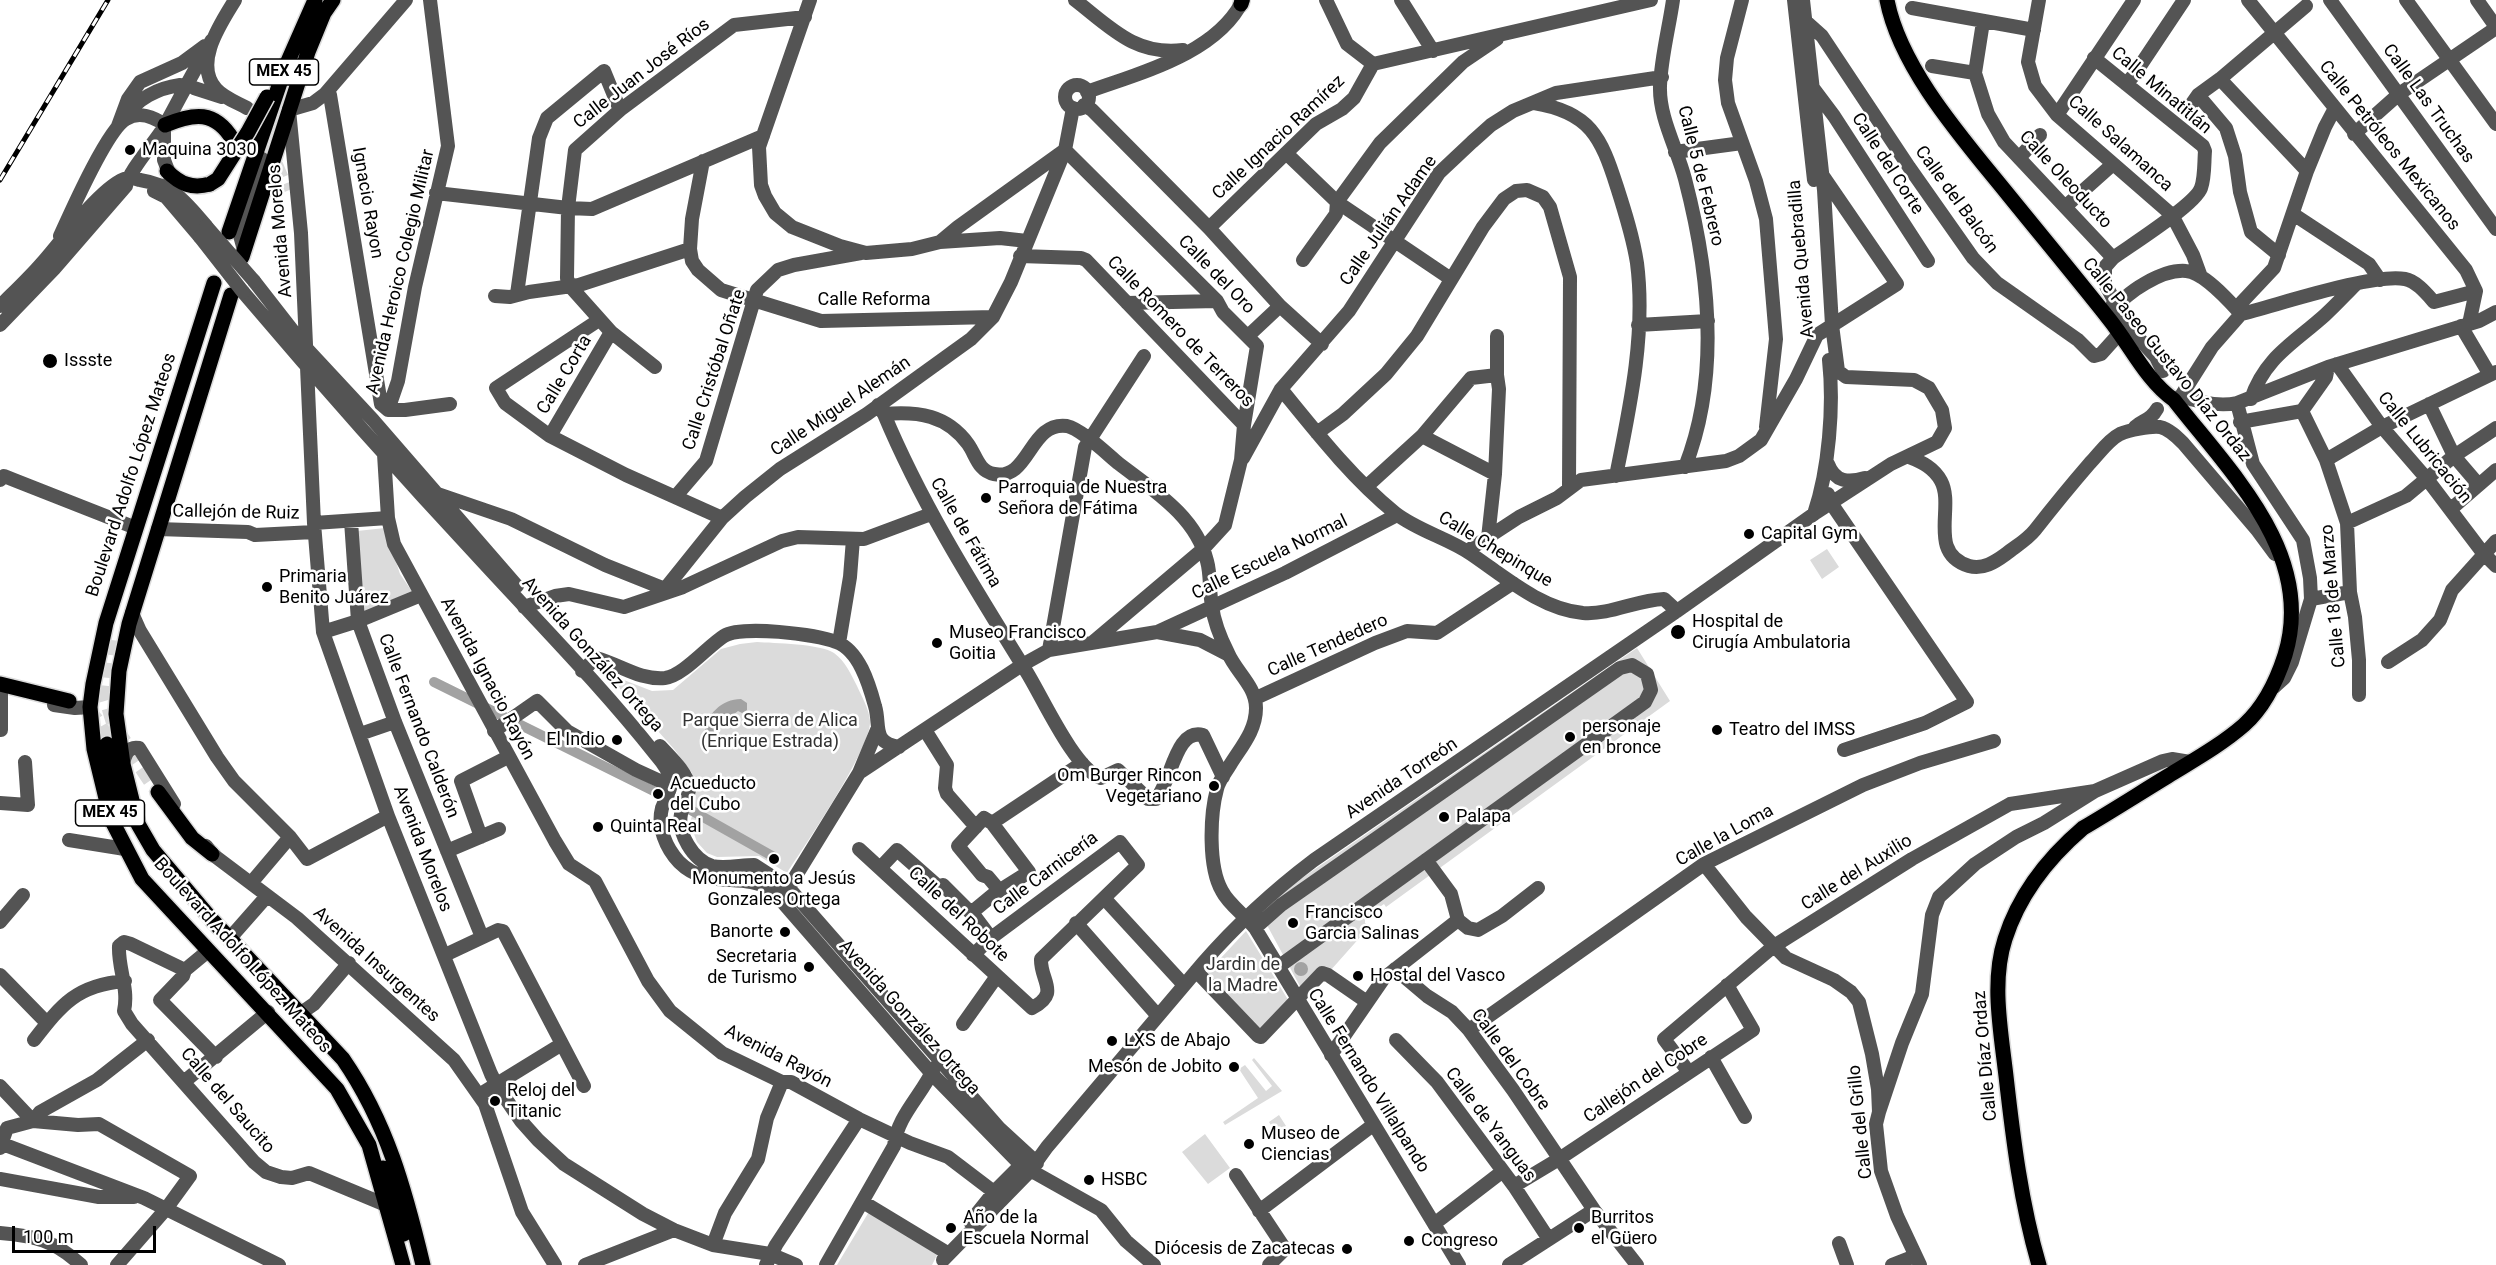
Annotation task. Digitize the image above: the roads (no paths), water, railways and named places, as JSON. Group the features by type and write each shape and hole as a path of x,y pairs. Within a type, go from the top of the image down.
{"main road":[{"name":"MEX 45","path":"165,125 183,117 202,116 221,124 236,147 242,161 240,187 231,228 260,153 294,47 315,0"},
{"name":"MEX 45","path":"243,253 315,32 333,0"},
{"name":"Calle Paseo Gustavo Díaz Ordaz","path":"1887,0 1896,32 1908,59 1975,154 2109,318 2160,390 2177,398 2262,515 2271,531 2287,574 2291,605 2289,642 2282,666 2269,691 2245,723 2197,759"},
{"path":"167,171 187,185 200,187 218,179 248,132 294,47"},
{"name":"Boulevard Adolfo López Mateos","path":"214,283 106,623 90,706 94,749 111,819 142,879 338,1089 369,1145 403,1265"},
{"name":"Boulevard Adolfo López Mateos","path":"237,294 132,613 119,671 116,714 123,764 134,814 153,850 230,938 343,1059 358,1081 379,1121 407,1196 423,1265"},
{"path":"111,640 147,525 147,498"},
{"path":"0,689 69,701"},
{"path":"106,744 118,796 126,808 134,814"},
{"name":"Calle Díaz Ordaz","path":"2039,1265 2027,1212 2013,1126 2001,1027 1999,980 2005,940 2025,895 2037,876 2069,840 2083,828 2197,759"},
{"path":"158,792 192,838 212,854"},
{"path":"369,1145 390,1181 412,1265"}],"street":[{"path":"0,306 26,289 127,182 165,125 235,0"},
{"path":"289,110 314,103 324,94 406,0"},
{"name":"Avenida Heroico Colegio Militar","path":"388,410 398,381 415,287 448,146 430,0"},
{"path":"810,0 759,147 761,185 775,213 783,221 799,231 866,253"},
{"path":"1075,0 1142,53 1141,64 1082,98"},
{"path":"1326,0 1347,44 1373,64 1652,0"},
{"path":"1401,0 1433,51"},
{"name":"Calle 5 de Febrero","path":"1673,0 1660,87 1663,112 1683,173 1701,249 1708,321 1699,421 1685,467"},
{"path":"1742,0 1727,58 1725,80 1728,104 1756,181 1766,219 1770,254 1776,339 1765,432"},
{"name":"Avenida Quebradilla","path":"1794,0 1800,19 1813,88 1827,228 1831,375 1828,444 1822,488 1814,514"},
{"name":"Avenida Quebradilla","path":"1803,0 1800,19 1806,125 1819,206 1829,326 1836,365 1839,374 1846,377 1914,380 1929,388"},
{"name":"Calle Salamanca","path":"2039,0 2028,63 2035,86 2057,115 2172,215 2193,255 2201,277"},
{"path":"2057,115 2134,0"},
{"path":"2126,84 2184,0"},
{"name":"Calle Petróleos Mexicanos","path":"2247,0 2466,270 2476,291"},
{"name":"Calle Las Truchas","path":"2330,0 2494,224"},
{"path":"2406,0 2496,124"},
{"path":"2354,134 2399,94 2496,27 2477,0"},
{"path":"1082,98 1169,61 1212,39 1226,25 1242,1"},
{"path":"2279,255 2251,232 2240,192 2235,156 2226,128 2195,100 2306,6"},
{"path":"1912,8 2034,30"},
{"name":"Calle Juan José Ríos","path":"569,285 567,278 568,208 575,150 620,110 734,25 805,17"},
{"name":"Calle del Balcón","path":"1800,19 1822,36 1973,258 1997,283 2078,340 2094,356 2101,354 2119,334"},
{"name":"Calle Oleoducto","path":"1983,22 1975,74 1988,114 2004,142 2113,258"},
{"path":"1303,260 1336,214 1337,202 1380,143 1463,62 1507,33"},
{"path":"212,40 207,72 214,87 227,99"},
{"path":"120,125 124,106 140,82 182,63 212,40"},
{"path":"1130,43 1149,50 1171,52 1198,46"},
{"name":"Calle Minatitlán","path":"2094,58 2203,146 2201,189 2196,196 2113,258"},
{"name":"Calle Ignacio Ramírez","path":"1209,228 1316,124 1342,109 1354,98 1373,64"},
{"path":"1932,66 1975,74"},
{"path":"517,294 539,138 547,118 604,71 620,110"},
{"name":"Calle Julián Adame","path":"1241,460 1281,389 1349,311 1426,191 1454,159 1491,125 1513,111 1557,93 1662,77"},
{"path":"2220,79 2307,171"},
{"path":"55,249 93,168 130,109 161,89 187,87 227,99 247,108"},
{"name":"Calle del Corte","path":"1813,88 1834,116 1928,261"},
{"name":"Ignacio Rayon","path":"324,94 330,95 381,404 388,410"},
{"path":"1082,98 1209,228 1280,306 1322,344"},
{"name":"Calle Miguel Alemán","path":"663,591 722,518 780,469 881,410 971,339 993,317 1011,282 1065,150 1082,98"},
{"path":"1532,102 1558,107 1575,114 1591,130 1604,152 1623,205 1637,262 1638,326 1631,399 1616,476"},
{"path":"2241,314 2242,303 2271,272 2279,255 2307,171 2335,108"},
{"name":"Avenida Morelos","path":"289,110 301,233 314,527 323,632 388,816 497,1086 532,1134 564,1164 674,1230 713,1245 796,1265"},
{"path":"120,125 135,115 144,115 165,125"},
{"path":"165,125 162,152 167,171 203,232"},
{"path":"2019,158 2040,135"},
{"path":"436,193 592,209 763,136"},
{"path":"1675,152 1742,143"},
{"path":"940,242 958,226 1065,150"},
{"name":"Calle del Oro","path":"1065,150 1217,301 1223,312 1257,346 1244,425 1241,460"},
{"path":"243,253 239,232 260,153"},
{"path":"1286,153 1337,202 1451,279"},
{"path":"495,296 510,297 579,285 690,249 692,219 703,161"},
{"path":"2066,206 2113,164"},
{"path":"1467,551 1519,517 1557,498 1581,480 1726,462 1753,447 1765,432 1796,379 1817,335 1897,284 1822,174"},
{"path":"127,182 150,188 166,197 203,232"},
{"path":"0,325 55,249 111,187 127,182 157,182 186,202"},
{"path":"1317,433 1343,414 1386,374 1417,336 1483,227 1504,200 1516,191 1527,190 1535,192 1548,202 1570,277 1569,488"},
{"path":"287,191 301,233"},
{"path":"2293,214 2369,264 2380,280"},
{"name":"Avenida González Ortega","path":"203,232 254,281 307,349 435,493 528,605"},
{"name":"Avenida González Ortega","path":"203,232 237,294 308,369 414,488 528,605 684,774 689,786 681,814 682,828 690,847 706,863 713,866 754,865 761,867 788,887 1029,1164"},
{"name":"Calle Cristóbal Oñate","path":"676,496 706,461 757,290 778,270 794,265 866,253 912,249 940,242 1000,238 1027,241"},
{"name":"Calle Reforma","path":"690,249 693,261 705,278 721,290 753,302 821,321 993,317"},
{"name":"Calle Romero de Terreros","path":"1020,256 1086,260 1244,425"},
{"path":"2109,318 2114,300 2105,285 2104,270 2113,258"},
{"path":"2109,318 2125,297 2152,280 2187,271 2201,277 2241,314"},
{"path":"2476,291 2434,302 2418,286 2406,279 2380,280 2241,314 2212,347 2177,398 2228,405 2237,403 2332,366 2465,325 2496,312"},
{"path":"569,285 611,332 655,368"},
{"path":"2250,399 2257,380 2274,358 2324,316 2355,285"},
{"path":"2326,460 2382,427 2493,373 2465,325 2476,291"},
{"path":"1126,303 1217,301"},
{"path":"1248,336 1280,306"},
{"path":"2109,318 2123,321 2156,357 2163,371"},
{"path":"599,320 496,388 505,403 550,436 626,476 722,518"},
{"path":"1638,326 1708,321"},
{"name":"Calle Corta","path":"550,436 611,332"},
{"path":"1488,538 1495,474 1499,389 1497,336"},
{"path":"1049,650 1085,447 1144,356"},
{"path":"2240,422 2302,411 2332,366"},
{"name":"Calle Lubricación","path":"2332,366 2427,479 2483,553 2496,566"},
{"path":"1366,487 1422,436 1471,378 1497,375"},
{"name":"Avenida Torreón","path":"1029,1164 1246,916 1314,860 1677,611 1814,514 1871,477 1937,442 1945,428 1942,410 1929,388"},
{"name":"Calle Chepinque","path":"1281,389 1366,487 1397,514 1467,551 1529,594 1582,613 1600,613 1653,599 1664,599 1677,611"},
{"path":"2237,403 2240,422 2253,464 2303,540 2311,599 2292,662 2284,678 2269,691"},
{"path":"388,410 450,404"},
{"path":"2429,404 2454,456 2478,484"},
{"path":"2131,431 2152,417 2157,409"},
{"path":"881,410 909,412 932,416 939,420 954,429 969,445 978,464 992,474 1009,473 1016,468 1046,430 1055,426 1077,429 1184,517 1197,533 1208,562 1212,607 1228,655 1256,698"},
{"name":"Calle de Fátima","path":"881,410 899,451 932,514 1065,739 1082,763"},
{"name":"Calle 18 de Marzo","path":"2302,411 2326,460 2347,522 2350,592 2355,617 2359,695"},
{"path":"1909,457 1930,467 1944,486 1946,496 1943,524 1947,544 1953,556 1965,564 1979,568 1998,560 2030,536 2056,502 2116,436 2131,431 2160,427 2172,433 2183,443 2258,531 2287,574"},
{"path":"2347,522 2406,496 2454,456 2496,428"},
{"path":"1422,436 1495,474"},
{"path":"1828,444 1828,494 1831,503 1967,702 1925,723 1844,750"},
{"name":"Avenida Ignacio Rayón","path":"384,454 388,518 394,544 508,757 569,864 594,881 605,900"},
{"path":"1093,642 1203,549 1225,525 1241,460"},
{"path":"1828,464 1832,473 1844,481 1871,477"},
{"path":"2451,509 2496,470"},
{"path":"2,478 136,528"},
{"path":"414,488 511,519 663,591"},
{"path":"528,605 569,594 624,607 663,591 683,587 782,541 798,537 864,539 932,514"},
{"name":"Calle Escuela Normal","path":"1157,632 1285,573 1397,514"},
{"name":"Callejón de Ruiz","path":"158,530 185,529 255,535 388,518"},
{"name":"Calle Fernando Calderón","path":"351,521 358,621 395,722 482,937"},
{"path":"839,643 850,577 853,539"},
{"path":"2388,662 2422,640 2440,620 2452,590 2496,541"},
{"name":"Calle Tendedero","path":"1256,698 1375,643 1407,631 1437,633 1513,583"},
{"path":"2311,599 2350,592"},
{"path":"323,632 358,621 421,595"},
{"path":"132,613 140,631 216,757 234,781 290,837 307,859 388,816"},
{"path":"585,668 596,657 642,677 668,678 674,676 726,635 741,630 790,633 845,646 859,663 876,708 877,730 859,773 781,901"},
{"path":"859,773 1022,664 1049,650 1157,632 1200,640 1228,655"},
{"path":"1254,928 1275,910 1620,668 1632,665 1647,674 1651,690 1645,702 1278,967"},
{"name":"Avenida González Ortega","path":"585,668 667,769 671,786 662,809 661,828 664,838 681,863 701,877 765,885 932,1074 1029,1164"},
{"path":"1,730 0,689 58,706 75,708 90,706"},
{"name":"Calle Fernando Villalpando","path":"1256,698 1252,731 1217,786 1212,853 1215,875 1222,892 1246,916 1254,928 1296,1001 1459,1265"},
{"path":"494,731 537,701 567,731 636,770 671,786"},
{"path":"360,734 395,722"},
{"path":"877,730 889,746 899,747"},
{"path":"925,730 947,765 945,788 947,794 976,827"},
{"path":"992,823 1082,763 1093,775 1101,778 1114,770 1121,771 1148,799 1156,799 1163,791 1186,737 1196,733 1203,735 1222,777"},
{"name":"Calle la Loma","path":"1469,1030 1704,864 1863,785 1920,763 1994,741"},
{"name":"Avenida Insurgentes","path":"123,764 127,752 132,748 139,748 143,751 171,799 212,854 297,918 454,1060 485,1104 522,1212 555,1265"},
{"path":"481,837 461,780 508,757"},
{"path":"1879,1112 1902,1043 1922,994 1932,915 1939,897 1975,864 2095,791 2163,761 2197,759"},
{"path":"0,803 28,805 25,762"},
{"name":"Calle del Auxilio","path":"1688,1071 1664,1039 1774,946 1912,859 2010,804 2095,791"},
{"path":"970,913 999,890 1029,872 992,823 984,818 958,846 982,875 988,877 999,890"},
{"path":"447,851 499,829"},
{"path":"250,883 290,837"},
{"path":"69,840 125,849"},
{"name":"Calle Carnicería","path":"973,955 991,938 1120,842 1138,865 1104,898"},
{"name":"Calle del Robote","path":"859,849 1032,1008 1046,998 1048,988 1041,970 1041,958 1076,923"},
{"path":"880,868 897,850 940,888 943,885 991,938"},
{"path":"1426,860 1451,894 1458,920 1468,928 1479,930 1502,916 1538,888"},
{"name":"Calle del Grillo","path":"1704,864 1746,917 1786,958 1834,980 1851,992 1859,1002 1872,1054 1879,1112 1876,1124 1881,1171 1918,1260"},
{"path":"0,922 23,895"},
{"path":"230,938 267,896"},
{"path":"1158,1016 1076,923 1104,898 1184,985"},
{"name":"Avenida Rayón","path":"605,900 648,981 670,1011 722,1053 782,1082 791,1082 895,1136 948,1156 994,1192"},
{"path":"1331,1055 1384,978 1458,920"},
{"path":"445,955 501,930 584,1086"},
{"name":"Calle del Saucito","path":"185,970 124,942 119,946 118,959 125,981 124,1011 132,1024 185,1081 254,1162 266,1172 292,1179 309,1173 386,1205"},
{"path":"208,951 185,970 183,976 160,1000 216,1057"},
{"path":"301,1013 314,1004 349,963"},
{"name":"Calle del Cobre","path":"1395,969 1426,996 1452,1012 1469,1030 1513,1090 1594,1210 1637,1265"},
{"path":"1196,971 1258,1036 1264,1035 1322,973 1367,1002"},
{"path":"0,975 47,1023"},
{"path":"963,1024 997,976"},
{"path":"34,1040 47,1023 80,991 99,984 125,981"},
{"name":"Callejón del Cobre","path":"1514,1186 1559,1159 1753,1029 1744,1011 1726,986"},
{"path":"185,1081 268,1012"},
{"path":"33,1121 40,1112 97,1080 148,1040"},
{"name":"Calle de Yanguas","path":"1396,1040 1437,1082 1514,1186 1548,1239"},
{"path":"479,1095 562,1044"},
{"path":"1711,1057 1745,1117"},
{"path":"826,1265 894,1146 895,1136 902,1119 932,1074 938,1059"},
{"path":"713,1245 725,1213 758,1159 767,1118 782,1082"},
{"path":"0,1086 33,1121"},
{"path":"768,1260 859,1119"},
{"path":"117,1265 166,1209 190,1176 99,1124 78,1125 33,1121 7,1128 1,1145 144,1198 166,1209 279,1265"},
{"path":"1259,1211 1373,1125"},
{"path":"945,1258 994,1192 1029,1164"},
{"path":"945,1258 1029,1164"},
{"path":"1029,1164 1101,1210 1126,1241 1154,1265"},
{"path":"1434,1224 1503,1171"},
{"path":"1236,1175 1285,1249 1269,1265"},
{"path":"0,1179 99,1197 144,1198"},
{"path":"863,1202 945,1258"},
{"path":"1509,1265 1594,1210"},
{"path":"585,1265 674,1230"},
{"path":"0,1233 39,1238 54,1244 81,1265"},
{"path":"1839,1243 1847,1265"},
{"path":"1892,1265 1918,1260"}],"waterway":[{"name":"Acueducto del Cubo","path":"434,682 680,804 774,857"}],"tunnel":[{"path":"260,126 287,191"},
{"path":"111,640 105,694 115,728 158,792"},
{"path":"86,709 100,725 107,744"}],"railway":[{"path":"0,180 108,0"}],"place":[{"name":"Maquina 3030","path":"130,150"},
{"name":"Issste","path":"50,361"},
{"name":"Parroquia de Nuestra Señora de Fátima","path":"986,498"},
{"name":"Capital Gym","path":"1749,534"},
{"name":"Primaria Benito Juárez","path":"267,587"},
{"name":"Hospital de Cirugía Ambulatoria","path":"1678,632"},
{"name":"Museo Francisco Goitia","path":"937,643"},
{"name":"Teatro del IMSS","path":"1717,730"},
{"name":"personaje en bronce","path":"1570,737"},
{"name":"El Indio","path":"617,740"},
{"name":"Om Burger Rincon Vegetariano","path":"1214,786"},
{"name":"Acueducto del Cubo","path":"658,794"},
{"name":"Palapa","path":"1444,817"},
{"name":"Quinta Real","path":"598,827"},
{"name":"Monumento a Jesús Gonzales Ortega","path":"774,859"},
{"name":"Francisco Garcia Salinas","path":"1293,923"},
{"name":"Banorte","path":"785,932"},
{"name":"Secretaria de Turismo","path":"809,967"},
{"name":"Hostal del Vasco","path":"1358,976"},
{"name":"LXS de Abajo","path":"1112,1041"},
{"name":"Mesón de Jobito","path":"1234,1067"},
{"name":"Reloj del Titanic","path":"495,1101"},
{"name":"Museo de Ciencias","path":"1249,1144"},
{"name":"HSBC","path":"1089,1180"},
{"name":"Año de la Escuela Normal","path":"951,1228"},
{"name":"Burritos el Güero","path":"1579,1228"},
{"name":"Congreso","path":"1409,1241"},
{"name":"Diócesis de Zacatecas","path":"1347,1249"}],"park label":[{"name":"Parque Sierra de Alica (Enrique Estrada)","path":"770,731"},
{"name":"Jardin de la Madre","path":"1243,975"}]}
